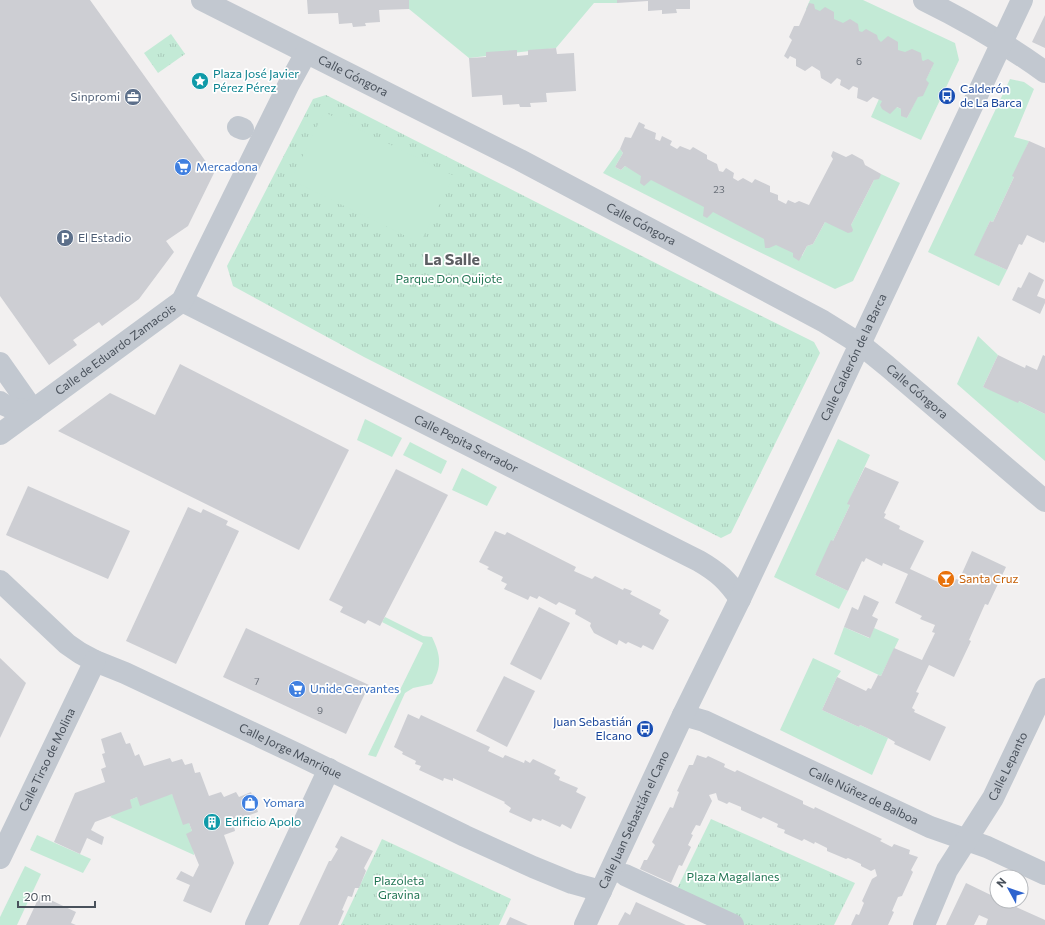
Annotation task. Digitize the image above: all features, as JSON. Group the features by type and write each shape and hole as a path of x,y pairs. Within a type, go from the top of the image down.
{"street":[{"name":"Calle Góngora","path":"202,0 527,164 824,321 860,344 888,366 1045,502"},
{"path":"924,0 965,20 1045,72"},
{"name":"Calle Calderón de la Barca","path":"684,715 1022,0"},
{"name":"Calle de Eduardo Zamacois","path":"0,434 182,301 289,84 306,53"},
{"name":"Calle Pepita Serrador","path":"182,301 716,570 730,584 740,599"},
{"path":"0,363 33,410"},
{"path":"0,402 9,408 33,410"},
{"name":"Calle Jorge Manrique","path":"0,581 67,644 95,661 125,673 329,769 533,868 572,883 601,891"},
{"name":"Calle Tirso de Molina","path":"0,858 95,661"},
{"name":"Calle Lepanto","path":"924,925 947,870 993,798 1045,689"},
{"name":"Calle Núñez de Balboa","path":"684,715 704,721 930,827 987,847 1045,874"},
{"name":"Calle Juan Sebastián el Cano","path":"585,925 684,715"},
{"path":"256,925 329,769"},
{"path":"625,875 733,925"}],"green space":[{"path":"409,0 617,0 617,3 594,3 556,48 469,58 409,9"},
{"path":"810,0 863,0 955,43 959,60 921,140 871,117 879,99 901,109 907,118 932,67 806,9"},
{"path":"171,34 185,54 158,73 144,53"},
{"path":"1010,79 1024,82 1034,89 1014,137 1029,141 993,222 990,221 975,255 1007,270 999,286 928,252"},
{"name":"Parque Don Quijote","path":"326,95 814,342 820,353 731,533 721,538 364,357 233,286 227,266 313,99"},
{"path":"324,112 454,176 420,243 291,180"},
{"path":"620,149 623,153 615,167 621,170 625,166 802,256 807,246 813,244 825,222 851,225 874,180 881,174 900,183 853,281 835,289 603,173"},
{"path":"978,336 998,355 983,387 1019,401 1045,414 1045,461 957,384"},
{"path":"365,419 402,438 392,457 357,440"},
{"path":"838,439 870,455 848,503 850,505 815,575 848,591 839,609 774,577"},
{"path":"410,442 447,461 441,474 403,455"},
{"path":"462,468 497,487 487,506 452,490"},
{"path":"385,617 423,636 432,637 439,655 439,666 432,684 413,688 405,693 376,757 368,755 423,643 382,622"},
{"path":"844,627 869,638 874,628 899,639 881,676 834,654"},
{"path":"813,658 841,671 822,710 888,738 872,775 780,730"},
{"path":"172,794 192,831 194,855 110,817 130,800 137,797"},
{"name":"Plaza Magallanes","path":"711,819 855,883 834,925 733,925 673,897"},
{"path":"37,835 91,859 83,873 30,850"},
{"name":"Plazoleta Gravina","path":"382,839 511,899 499,925 341,925"},
{"path":"25,866 41,874 17,925 0,925 0,917"}],"building":[{"path":"0,0 90,0 214,173 188,226 166,241 174,252 139,299 102,326 99,322 73,340 77,345 49,365 0,296"},
{"path":"307,0 409,0 409,9 379,10 380,22 365,23 366,26 353,27 352,23 339,24 338,13 308,14"},
{"path":"617,0 690,0 690,9 676,9 677,13 662,14 662,10 648,11 648,1 617,3"},
{"path":"809,3 814,4 815,9 820,11 825,7 834,12 834,19 843,23 850,19 858,24 859,31 862,32 866,29 877,35 881,42 888,36 898,42 898,50 905,52 912,49 921,53 923,61 928,59 934,63 926,80 929,83 923,96 918,97 907,118 901,116 901,109 897,107 890,114 882,109 880,105 882,101 873,97 867,102 857,98 858,88 853,86 849,90 840,85 841,80 837,78 831,84 821,78 820,71 812,66 805,71 796,66 796,59 790,56 788,59 784,56 792,40 789,37 794,26 799,26"},
{"path":"1045,15 1045,48 1032,42"},
{"path":"556,48 557,54 574,53 576,91 546,93 547,102 530,103 531,107 520,107 519,104 503,105 502,95 472,97 469,58 486,57 486,52 517,50 517,56 528,55 528,50"},
{"path":"639,122 645,125 644,128 656,133 655,139 660,141 662,136 672,141 670,145 677,149 680,146 690,150 693,147 707,155 707,159 717,164 719,171 723,172 726,168 734,173 733,178 738,181 743,178 752,183 755,179 770,186 770,192 778,195 778,200 786,204 788,200 795,203 799,201 809,205 833,159 831,156 833,151 846,157 852,154 863,160 865,165 881,174 879,179 874,180 851,225 853,230 852,232 848,233 825,222 813,244 807,246 799,261 793,257 793,253 776,245 765,248 764,239 713,212 707,218 703,216 704,207 651,180 644,186 640,183 641,176 625,166 621,170 615,167 623,153 620,149 625,137 631,138"},
{"path":"1029,141 1045,148 1045,241 1044,243 1027,235 1022,245 1019,244 1007,270 974,255 990,221 993,222 1014,177 1012,176"},
{"path":"1029,272 1044,280 1037,296 1045,299 1045,303 1040,314 1012,300 1018,287 1021,288"},
{"path":"998,355 1025,368 1026,365 1037,370 1043,355 1045,356 1045,414 1019,401 1018,403 983,387"},
{"path":"180,364 349,450 299,550 58,431 110,393 155,415"},
{"path":"865,467 899,482 884,513 886,514 884,518 900,526 899,529 924,541 910,569 938,582 939,579 953,586 956,579 959,580 972,551 1006,567 988,605 985,604 969,640 971,641 954,677 929,665 916,692 919,693 912,708 915,710 914,712 946,727 930,761 894,744 895,742 888,738 822,710 837,677 866,691 868,688 871,689 878,675 881,676 894,648 922,660 935,633 932,632 935,625 920,619 922,616 895,603 908,574 883,563 882,566 866,558 864,562 862,561 848,591 815,575 831,540 833,541 850,505 847,504"},
{"path":"396,469 448,495 380,626 368,620 365,624 340,612 343,607 329,600"},
{"path":"28,486 130,531 108,579 6,535"},
{"path":"188,507 201,513 203,509 228,521 226,525 239,531 176,664 126,641"},
{"path":"495,531 505,535 507,532 576,567 574,571 592,579 595,576 623,590 624,588 632,591 630,594 661,610 659,614 669,620 653,650 643,645 641,648 628,642 626,644 619,640 617,645 594,633 590,626 591,623 575,614 576,610 559,602 556,605 539,596 537,599 530,596 528,600 504,589 507,584 501,581 503,577 487,569 489,567 479,562"},
{"path":"864,595 879,602 872,616 878,619 870,638 844,627 852,607 858,610"},
{"path":"539,607 570,623 541,680 510,664"},
{"path":"246,628 369,685 346,734 223,677"},
{"path":"0,658 26,683 0,738"},
{"path":"504,676 535,691 507,747 476,731"},
{"path":"408,714 419,719 421,715 490,747 488,751 503,758 505,755 524,763 525,760 530,763 533,759 556,770 554,774 560,777 559,780 578,788 576,792 586,797 571,829 562,824 560,827 542,819 541,821 533,818 531,822 509,812 511,808 504,803 505,802 453,778 453,781 444,778 443,781 419,770 421,766 415,764 416,761 402,754 403,752 394,747"},
{"name":"Edificio Apolo","path":"121,732 126,744 130,743 135,756 139,754 144,766 170,758 172,762 182,759 185,765 192,763 195,773 200,772 209,796 221,792 224,797 236,792 239,797 251,792 258,812 247,816 248,820 234,826 235,831 224,835 234,863 211,913 183,901 190,885 176,879 181,871 193,877 199,865 186,834 192,831 189,823 183,825 172,794 140,806 137,797 130,800 132,808 95,822 91,830 104,837 102,845 87,838 80,854 54,842 75,793 105,782 101,769 106,767 102,754 105,753 101,739"},
{"path":"697,755 706,758 708,756 725,764 724,767 735,772 737,770 803,801 803,804 814,809 815,807 882,839 880,841 892,847 894,844 910,850 909,854 918,857 911,870 913,872 902,896 898,897 892,911 894,912 888,925 851,925 856,914 859,915 864,903 862,901 872,879 877,876 875,869 871,871 848,858 846,859 827,851 827,848 815,842 814,844 804,839 802,841 784,833 785,830 777,827 778,824 763,817 761,819 741,810 741,807 729,802 727,804 718,800 716,793 709,795 712,801 700,826 696,825 691,834 693,835 688,845 691,847 682,866 679,865 671,883 640,869 644,860 647,860 655,845 652,842 670,807 673,808 679,792 677,791 689,765 693,765"},
{"path":"341,836 373,851 364,868 366,871 359,888 355,888 352,897 348,896 338,925 299,925 329,861 331,861 338,849 335,847"},
{"path":"966,883 989,894 989,909 1021,909 1045,920 1045,925 986,925 988,919 979,915 974,925 946,925"},
{"path":"40,895 76,912 71,923 76,925 26,925"},
{"path":"636,902 686,925 618,925 625,912 630,915"},
{"path":"510,917 528,925 506,925"}],"place":[{"name":"Plaza José Javier Pérez Pérez","path":"200,81"},
{"name":"Calderón de La Barca","path":"947,96"},
{"name":"Sinpromi","path":"133,97"},
{"name":"Mercadona","path":"183,167"},
{"name":"El Estadio","path":"65,238"},
{"name":"Santa Cruz","path":"946,579"},
{"name":"Unide Cervantes","path":"297,689"},
{"name":"Juan Sebastián Elcano","path":"645,729"},
{"name":"Yomara","path":"250,803"},
{"name":"Edificio Apolo","path":"212,822"}],"district":[{"name":"La Salle","path":"452,259"}]}
